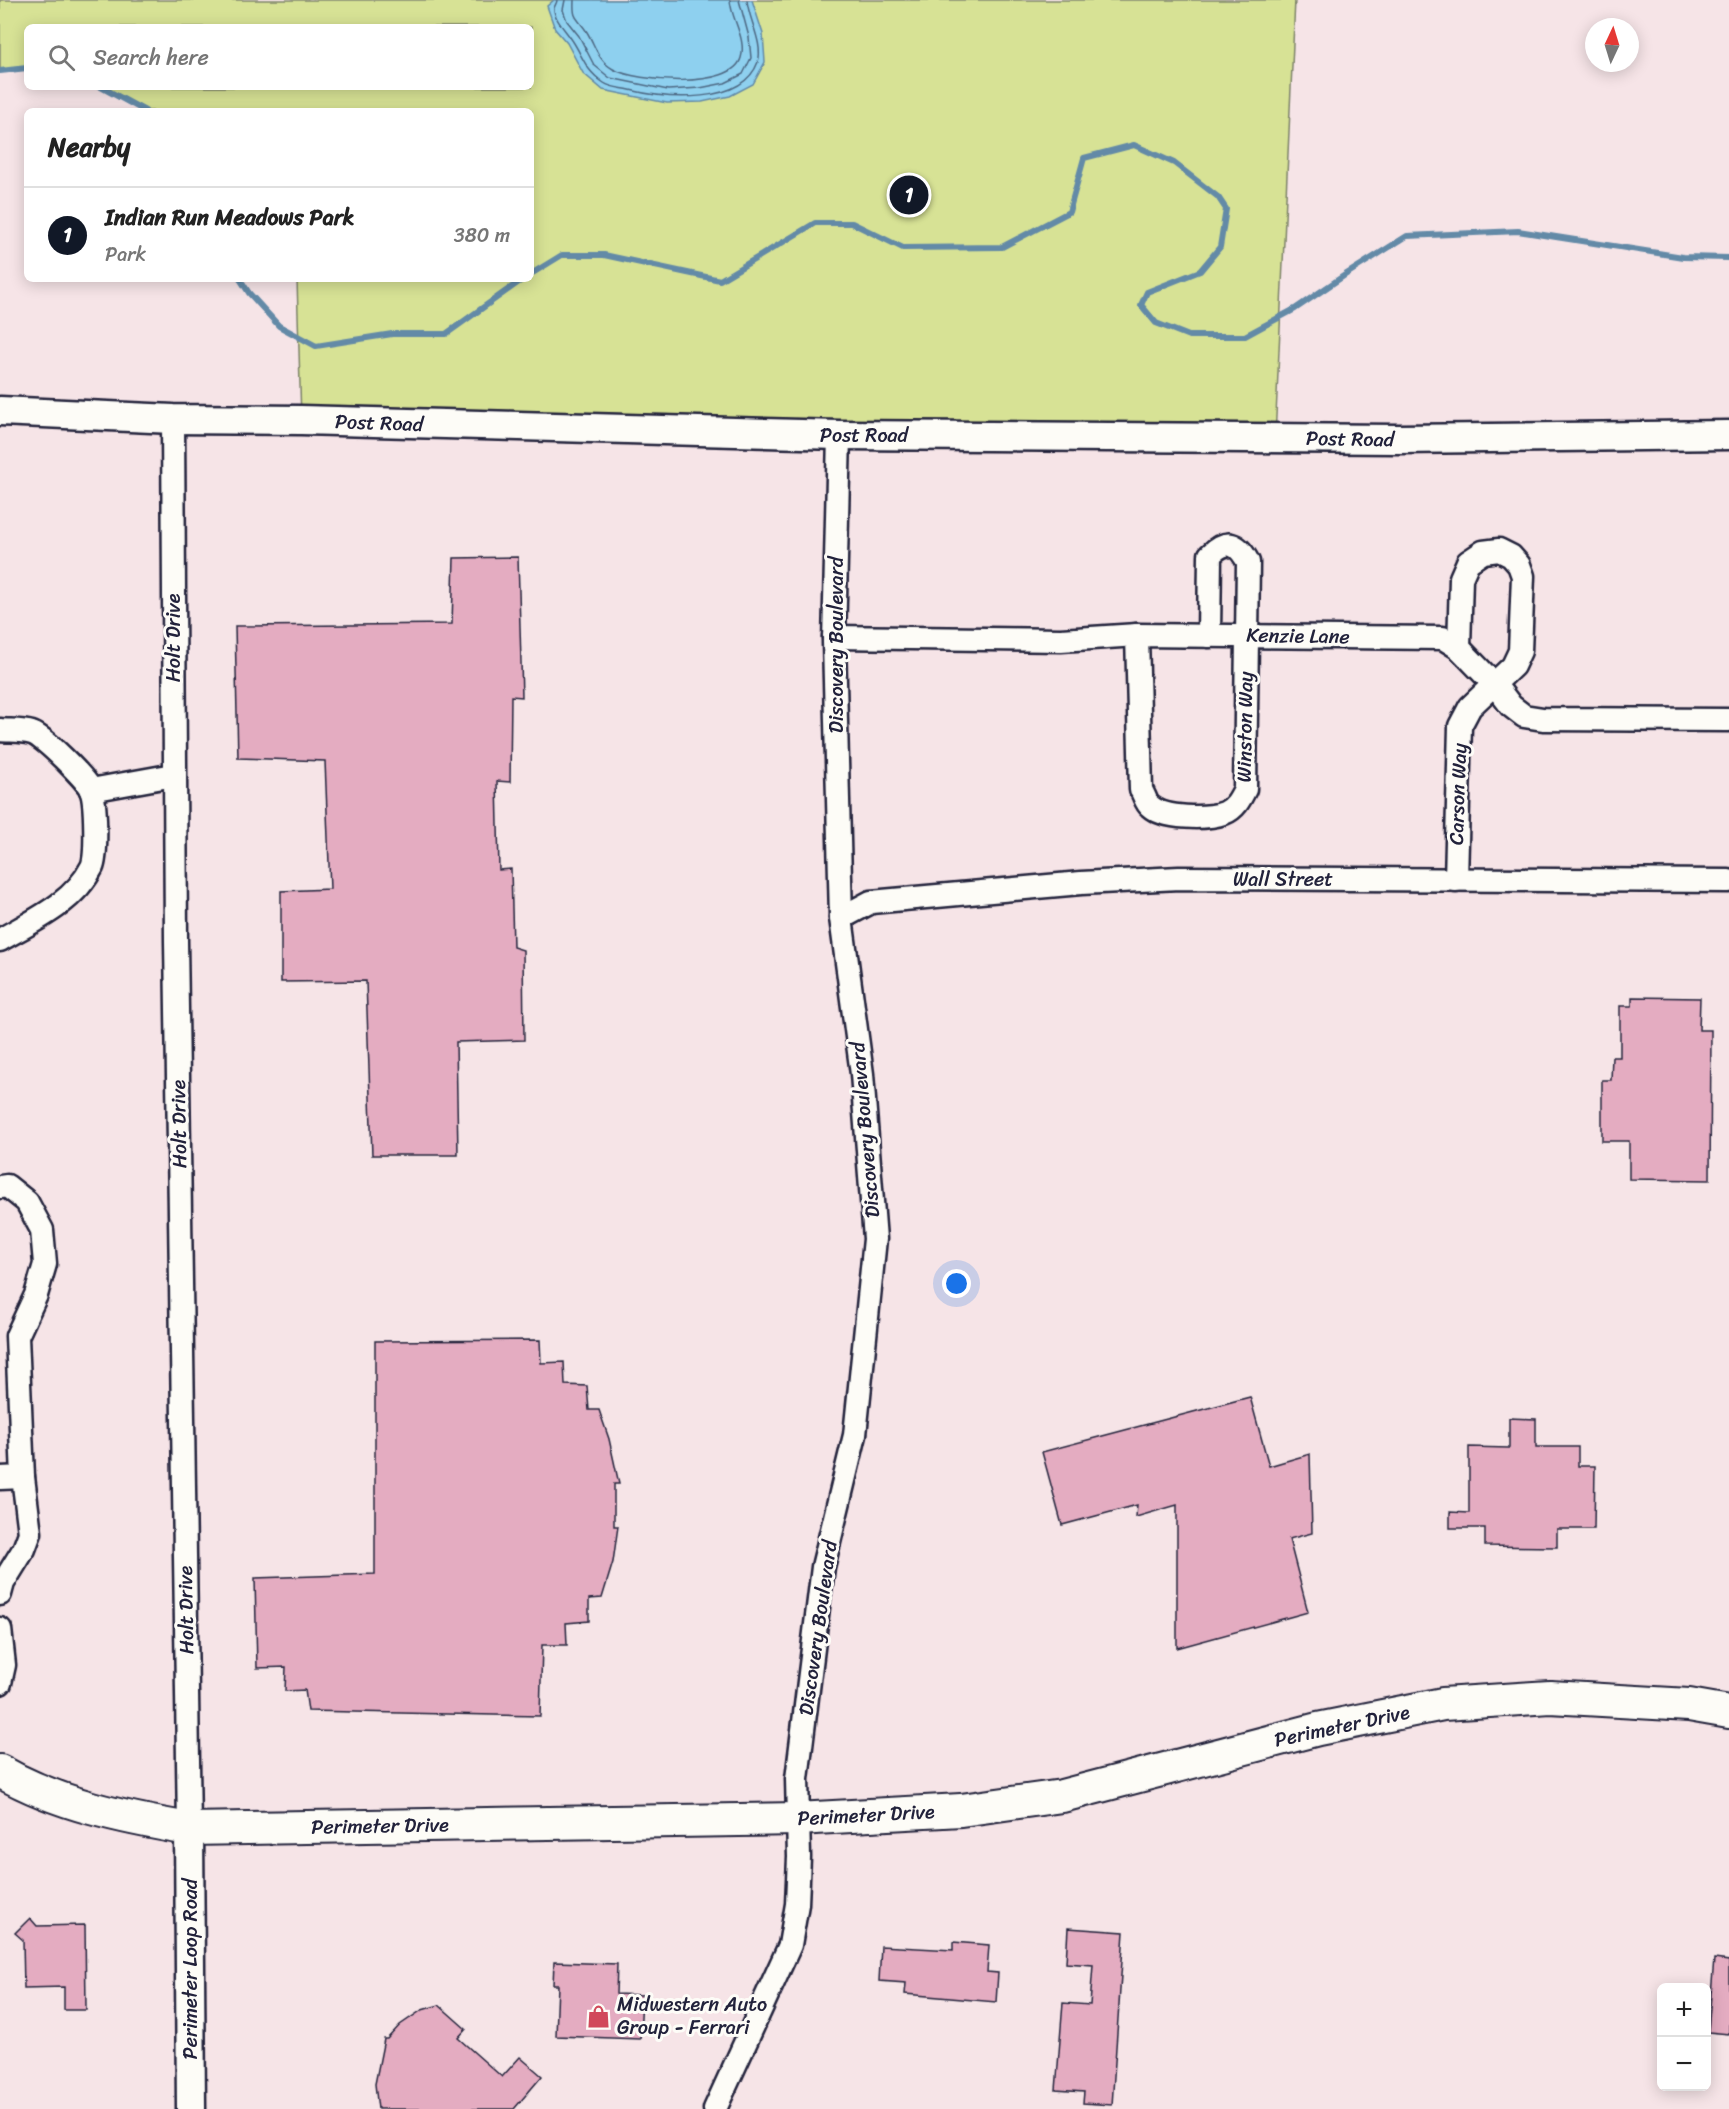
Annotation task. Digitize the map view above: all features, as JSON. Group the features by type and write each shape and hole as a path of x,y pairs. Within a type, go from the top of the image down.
{"main road":[{"name":"Perimeter Drive","path":"0,1772 18,1782 114,1815 189,1829 797,1819 961,1810 1062,1796 1318,1729 1443,1704 1550,1697 1689,1705 1729,1712"}],"street":[{"name":"Post Road","path":"0,411 173,419 301,420 839,435 1400,439 1729,435"},
{"name":"Holt Drive","path":"173,419 174,775 189,1829"},
{"name":"Discovery Boulevard","path":"715,2109 790,1945 797,1904 799,1857 797,1779 823,1568 855,1435 875,1239 862,1074 841,918 834,637 839,435"},
{"name":"Winston Way","path":"1137,635 1141,789 1150,806 1174,817 1225,813 1238,803 1245,789 1248,562 1242,550 1230,544 1219,546 1210,555 1209,636"},
{"name":"Carson Way","path":"1456,880 1460,726 1470,707 1513,666 1520,651 1523,576 1519,565 1511,556 1499,550 1483,552 1468,562 1461,578 1459,648"},
{"name":"Kenzie Lane","path":"834,637 1061,640 1137,635 1443,638 1459,648 1495,685 1511,706 1524,716 1543,719 1729,720"},
{"path":"0,730 34,733 63,757 91,790 97,840 93,866 78,887 40,920 0,940"},
{"path":"91,790 174,775"},
{"name":"Wall Street","path":"841,918 871,903 1081,883 1179,878 1729,881"},
{"path":"0,1187 7,1186 27,1202 42,1230 45,1264 36,1295 8,1336 30,1533 24,1549 3,1583 0,1594"},
{"path":"0,1478 23,1477"},
{"path":"0,1629 4,1665 0,1683"},
{"name":"Perimeter Loop Road","path":"189,1829 191,2109"}],"green space":[{"path":"0,0 1295,0 1275,438 301,420 297,282 534,282 534,108 140,108 106,90 534,90 534,24 24,24 24,68 0,71"}],"water":[{"path":"554,0 752,0 763,34 765,62 753,84 730,96 702,102 667,103 603,90 583,73 567,43 555,29 547,6"}],"building":[{"path":"518,557 522,697 511,696 510,782 497,781 499,870 511,869 513,947 523,950 524,1040 456,1042 458,1155 372,1155 366,981 281,982 281,891 330,889 325,761 238,758 235,626 452,624 454,558"},
{"path":"1632,997 1700,998 1699,1030 1711,1030 1710,1180 1629,1179 1629,1141 1602,1141 1602,1080 1611,1080 1612,1057 1620,1057 1620,1006 1632,1006"},
{"path":"540,1340 541,1363 564,1362 565,1385 587,1386 589,1410 599,1410 609,1439 619,1484 614,1484 614,1526 618,1526 613,1562 602,1598 589,1599 589,1621 566,1623 567,1645 542,1645 540,1716 308,1711 305,1690 285,1691 286,1667 257,1668 255,1578 375,1574 375,1341"},
{"path":"1250,1397 1269,1466 1310,1454 1312,1533 1289,1539 1308,1612 1177,1648 1177,1505 1136,1517 1137,1505 1062,1525 1042,1452"},
{"path":"1509,1418 1536,1419 1536,1447 1578,1447 1578,1466 1595,1466 1594,1529 1557,1529 1557,1547 1485,1546 1485,1528 1450,1528 1450,1512 1469,1513 1469,1447 1509,1448"},
{"path":"30,1918 37,1926 85,1925 86,2010 64,2010 64,1987 24,1988 23,1940 15,1933"},
{"path":"1068,1928 1124,1932 1112,2105 1083,2103 1084,2092 1056,2090 1063,2003 1090,2005 1093,1965 1066,1963"},
{"path":"953,1942 989,1945 987,1972 998,1973 996,2002 905,1994 906,1983 879,1981 881,1946 953,1950"},
{"path":"1714,1959 1729,1961 1729,2034 1711,2032"},
{"name":"Midwestern Auto Group - Ferrari","path":"554,1962 617,1964 616,1994 642,1995 640,2039 556,2036 558,1985 553,1985"},
{"path":"439,2005 466,2029 458,2038 502,2077 520,2057 542,2076 514,2109 378,2109 375,2084 384,2039 387,2039 400,2025 422,2010"}],"waterway":[{"path":"0,71 24,68"},
{"path":"106,90 140,108"},
{"path":"534,272 562,255 604,255 720,280 815,223 852,223 903,248 1002,247 1069,212 1084,158 1134,145 1174,163 1218,197 1226,209 1220,247 1200,271 1147,292 1141,305 1156,323 1189,336 1245,336 1295,309 1407,236 1518,231 1683,257 1729,258"},
{"path":"242,282 279,326 316,346 392,334 446,334 519,282"}],"place":[{"name":"Indian Run Meadows Park","path":"909,195"},
{"name":"Midwestern Auto Group - Ferrari","path":"599,2016"}]}
